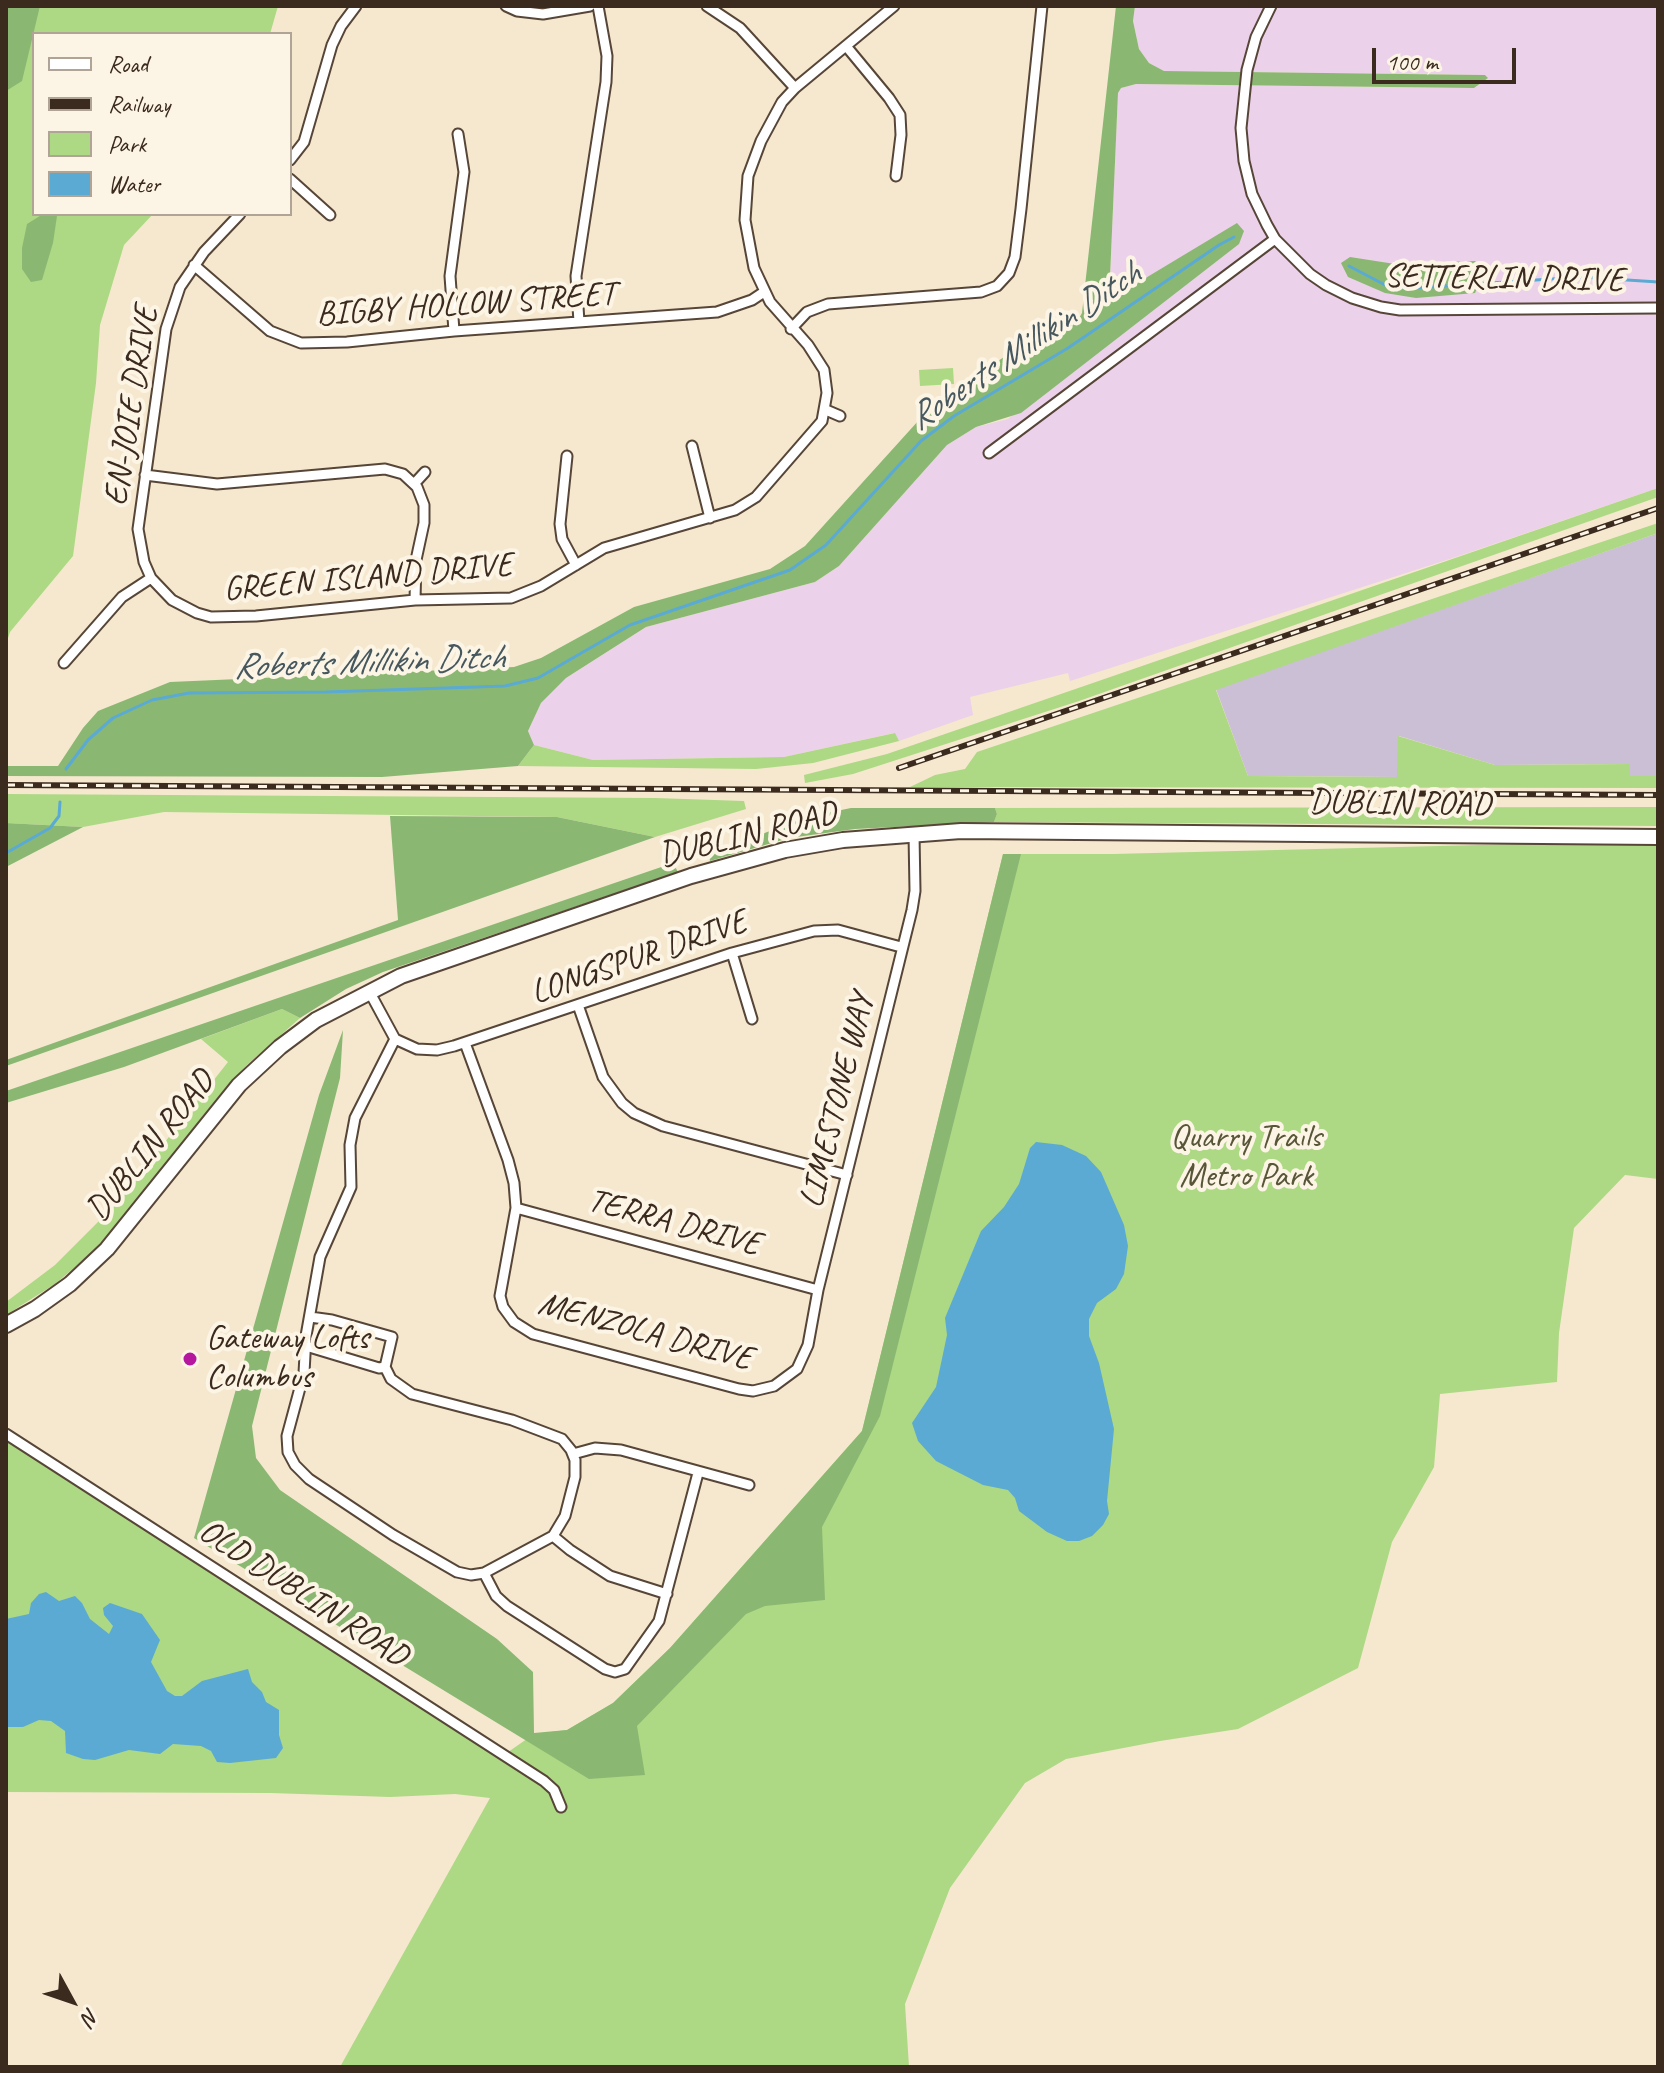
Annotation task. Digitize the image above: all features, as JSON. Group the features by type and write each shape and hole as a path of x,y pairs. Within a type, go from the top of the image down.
{"main road":[{"name":"DUBLIN ROAD","path":"6,1325 70,1284 107,1249 225,1100 252,1071 316,1020 401,976 614,902 753,858 843,840 914,834 1070,831 1658,837"}],"street":[{"path":"292,157 304,142 332,45 356,6"},
{"path":"506,6 517,11 543,14 590,6"},
{"path":"579,322 576,276 606,82 607,56 598,6"},
{"path":"707,6 740,28 795,88"},
{"path":"840,416 826,410 824,370 808,345 791,329 764,292 754,268 745,220 748,176 769,124 795,88 894,6"},
{"path":"791,329 807,312 828,304 981,292 997,286 1009,273 1015,257 1021,209 1042,6"},
{"name":"SETTERLIN DRIVE","path":"1271,6 1251,53 1241,128 1244,161 1252,194 1275,239 1298,264 1326,285 1352,298 1381,307 1430,310 1658,308"},
{"path":"846,46 900,115 896,176"},
{"path":"454,331 450,276 464,172 458,134"},
{"path":"292,181 330,215"},
{"name":"EN-JOIE DRIVE","path":"151,578 144,562 138,529 166,329 180,287 194,265 238,216"},
{"path":"989,453 1275,239"},
{"name":"BIGBY HOLLOW STREET","path":"194,265 270,331 301,343 347,342 717,312 752,300 764,292"},
{"name":"GREEN ISLAND DRIVE","path":"151,578 172,600 211,617 256,616 415,600 511,598 541,586 621,542 735,510 756,497 815,431 826,410"},
{"path":"692,446 710,518"},
{"path":"567,456 560,524 562,539 576,565"},
{"path":"145,475 217,484 385,469 403,474 422,495 424,505 424,523 416,560 415,600"},
{"path":"414,484 425,472"},
{"path":"64,663 122,597 151,578"},
{"name":"LIMESTONE WAY","path":"791,1376 802,1362 808,1345 818,1290 915,891 914,834"},
{"name":"LONGSPUR DRIVE","path":"395,1039 417,1049 437,1050 465,1043 770,941 828,930 856,934 901,947"},
{"path":"732,953 752,1019"},
{"path":"310,1317 392,1337 385,1367 391,1379 412,1394 512,1420 562,1439 573,1454 576,1466 565,1516 553,1536 484,1573 471,1575 444,1567 327,1491 295,1465 286,1445 304,1373 310,1317 320,1257 351,1187 350,1145 355,1118 395,1039 369,991"},
{"path":"578,1005 603,1077 622,1103 634,1113 663,1126 847,1175"},
{"path":"465,1043 508,1160 516,1208"},
{"name":"TERRA DRIVE","path":"516,1208 818,1290"},
{"name":"MENZOLA DRIVE","path":"516,1208 500,1296 503,1307 514,1322 533,1334 739,1389 753,1391 774,1386 791,1376"},
{"path":"306,1346 379,1368 385,1367"},
{"name":"OLD DUBLIN ROAD","path":"6,1434 544,1781 554,1790 561,1807"},
{"path":"573,1454 595,1448 621,1450 749,1485"},
{"path":"484,1573 496,1596 507,1606 605,1669 615,1672 625,1669 659,1621 698,1473"},
{"path":"553,1536 610,1576 667,1594"}],"shaded area":[{"path":"1135,6 1658,6 1658,488 1456,557 1070,681 1068,673 970,697 973,715 899,741 894,733 784,757 593,760 534,745 528,731 541,703 566,678 646,627 815,582 839,566 947,445 976,427 1008,419 1237,224 1109,300 1120,88 1136,84 1474,88 1487,78 1485,75 1164,71 1149,63 1139,49 1133,21"},
{"path":"1658,533 1658,776 1630,776 1629,764 1495,765 1399,736 1398,777 1248,776 1216,689"}],"green space":[{"path":"6,6 278,6 271,32 32,32 32,216 151,216 124,245 100,325 96,383 73,556 10,632 6,644"},
{"path":"6,6 40,6 22,81 6,91"},
{"path":"1116,6 1135,6 1133,21 1139,49 1149,63 1164,71 1485,75 1488,78 1474,88 1136,84 1121,88 1118,93 1109,300 1237,223 1244,231 1239,244 1021,413 976,427 947,445 839,566 815,582 646,627 566,678 541,703 528,731 534,745 518,766 382,777 6,776 6,766 58,766 98,711 170,682 514,667 541,658 634,607 770,569 805,546 919,420 1022,345 1077,322 1082,313"},
{"path":"40,216 57,216 42,280 31,282 22,269 27,224"},
{"path":"1350,257 1395,264 1475,261 1480,267 1479,284 1475,293 1416,298 1385,293 1348,277 1341,263"},
{"path":"953,368 954,384 920,386 919,370"},
{"path":"1658,488 1658,497 1079,701 853,774 805,783 804,775 887,754"},
{"path":"1658,523 1658,533 1216,690 1248,776 1397,777 1398,736 1495,765 1630,764 1630,776 1658,776 1658,788 910,787 935,775 965,769 977,752"},
{"path":"895,733 899,741 813,763 756,769 518,766 534,745 593,760 784,757"},
{"path":"6,794 655,798 744,801 746,809 655,837 557,817 164,812 83,827 6,823"},
{"path":"1658,807 1658,826 994,822 997,814 995,808"},
{"path":"851,808 995,808 997,814 994,822 855,829 789,838 710,861 709,854 807,817"},
{"path":"390,816 557,817 655,837 6,1066 6,1060 398,920"},
{"path":"6,823 83,827 6,867"},
{"name":"Quarry Trails Metro Park","path":"1562,843 1658,844 1658,1179 1625,1175 1574,1228 1559,1333 1557,1382 1440,1394 1434,1467 1392,1542 1358,1668 1238,1729 1066,1759 1025,1783 950,1888 905,2004 909,2067 340,2067 490,1798 455,1794 390,1797 271,1793 6,1792 6,1439 501,1757 534,1734 567,1730 613,1703 670,1648 862,1431 1003,854"},
{"path":"1003,854 1021,854 880,1416 822,1527 825,1600 765,1606 746,1614 637,1726 645,1775 589,1779 194,1538 319,1095 343,1030 340,1078 252,1426 256,1458 280,1490 497,1639 533,1672 534,1733 567,1730 613,1703 670,1648 862,1431"},
{"path":"673,863 678,872 383,972 346,989 300,1018 282,1009 124,1067 6,1103 6,1091"},
{"path":"282,1009 300,1018 247,1065 224,1091 120,1223 55,1284 6,1315 6,1302 55,1265 116,1204 228,1062 201,1039"}],"water":[{"path":"1036,1142 1062,1145 1086,1156 1101,1172 1124,1225 1128,1246 1124,1274 1116,1289 1097,1303 1089,1319 1089,1336 1099,1363 1114,1429 1107,1501 1109,1514 1092,1536 1079,1541 1067,1541 1047,1532 1019,1511 1015,1498 1008,1490 983,1485 936,1461 918,1441 912,1423 936,1387 947,1335 945,1318 981,1231 1004,1207 1019,1184 1030,1148"},
{"path":"46,1592 59,1601 75,1596 90,1619 109,1634 113,1626 104,1615 103,1608 110,1603 142,1614 160,1640 151,1662 167,1691 175,1696 182,1696 202,1681 248,1669 252,1682 262,1692 266,1702 279,1710 279,1735 283,1748 276,1758 230,1763 217,1762 211,1751 201,1746 173,1744 160,1754 129,1750 95,1760 66,1753 65,1731 51,1721 39,1720 23,1727 6,1727 6,1619 29,1614 31,1603 39,1594"}],"waterway":[{"name":"Roberts Millikin Ditch","path":"66,769 88,740 113,718 152,700 189,693 505,686 538,678 630,625 790,570 826,545 921,441 954,416 1068,348 1234,237"},
{"name":"Roberts Millikin Ditch","path":"1349,266 1387,286 1415,288 1581,277 1658,282"},
{"name":"Roberts Millikin Ditch","path":"6,853 50,828 59,816 60,802"}],"railway":[{"path":"899,768 1658,508"},
{"path":"6,785 1658,795"}],"place":[{"name":"Gateway Lofts Columbus","path":"190,1359"}]}
